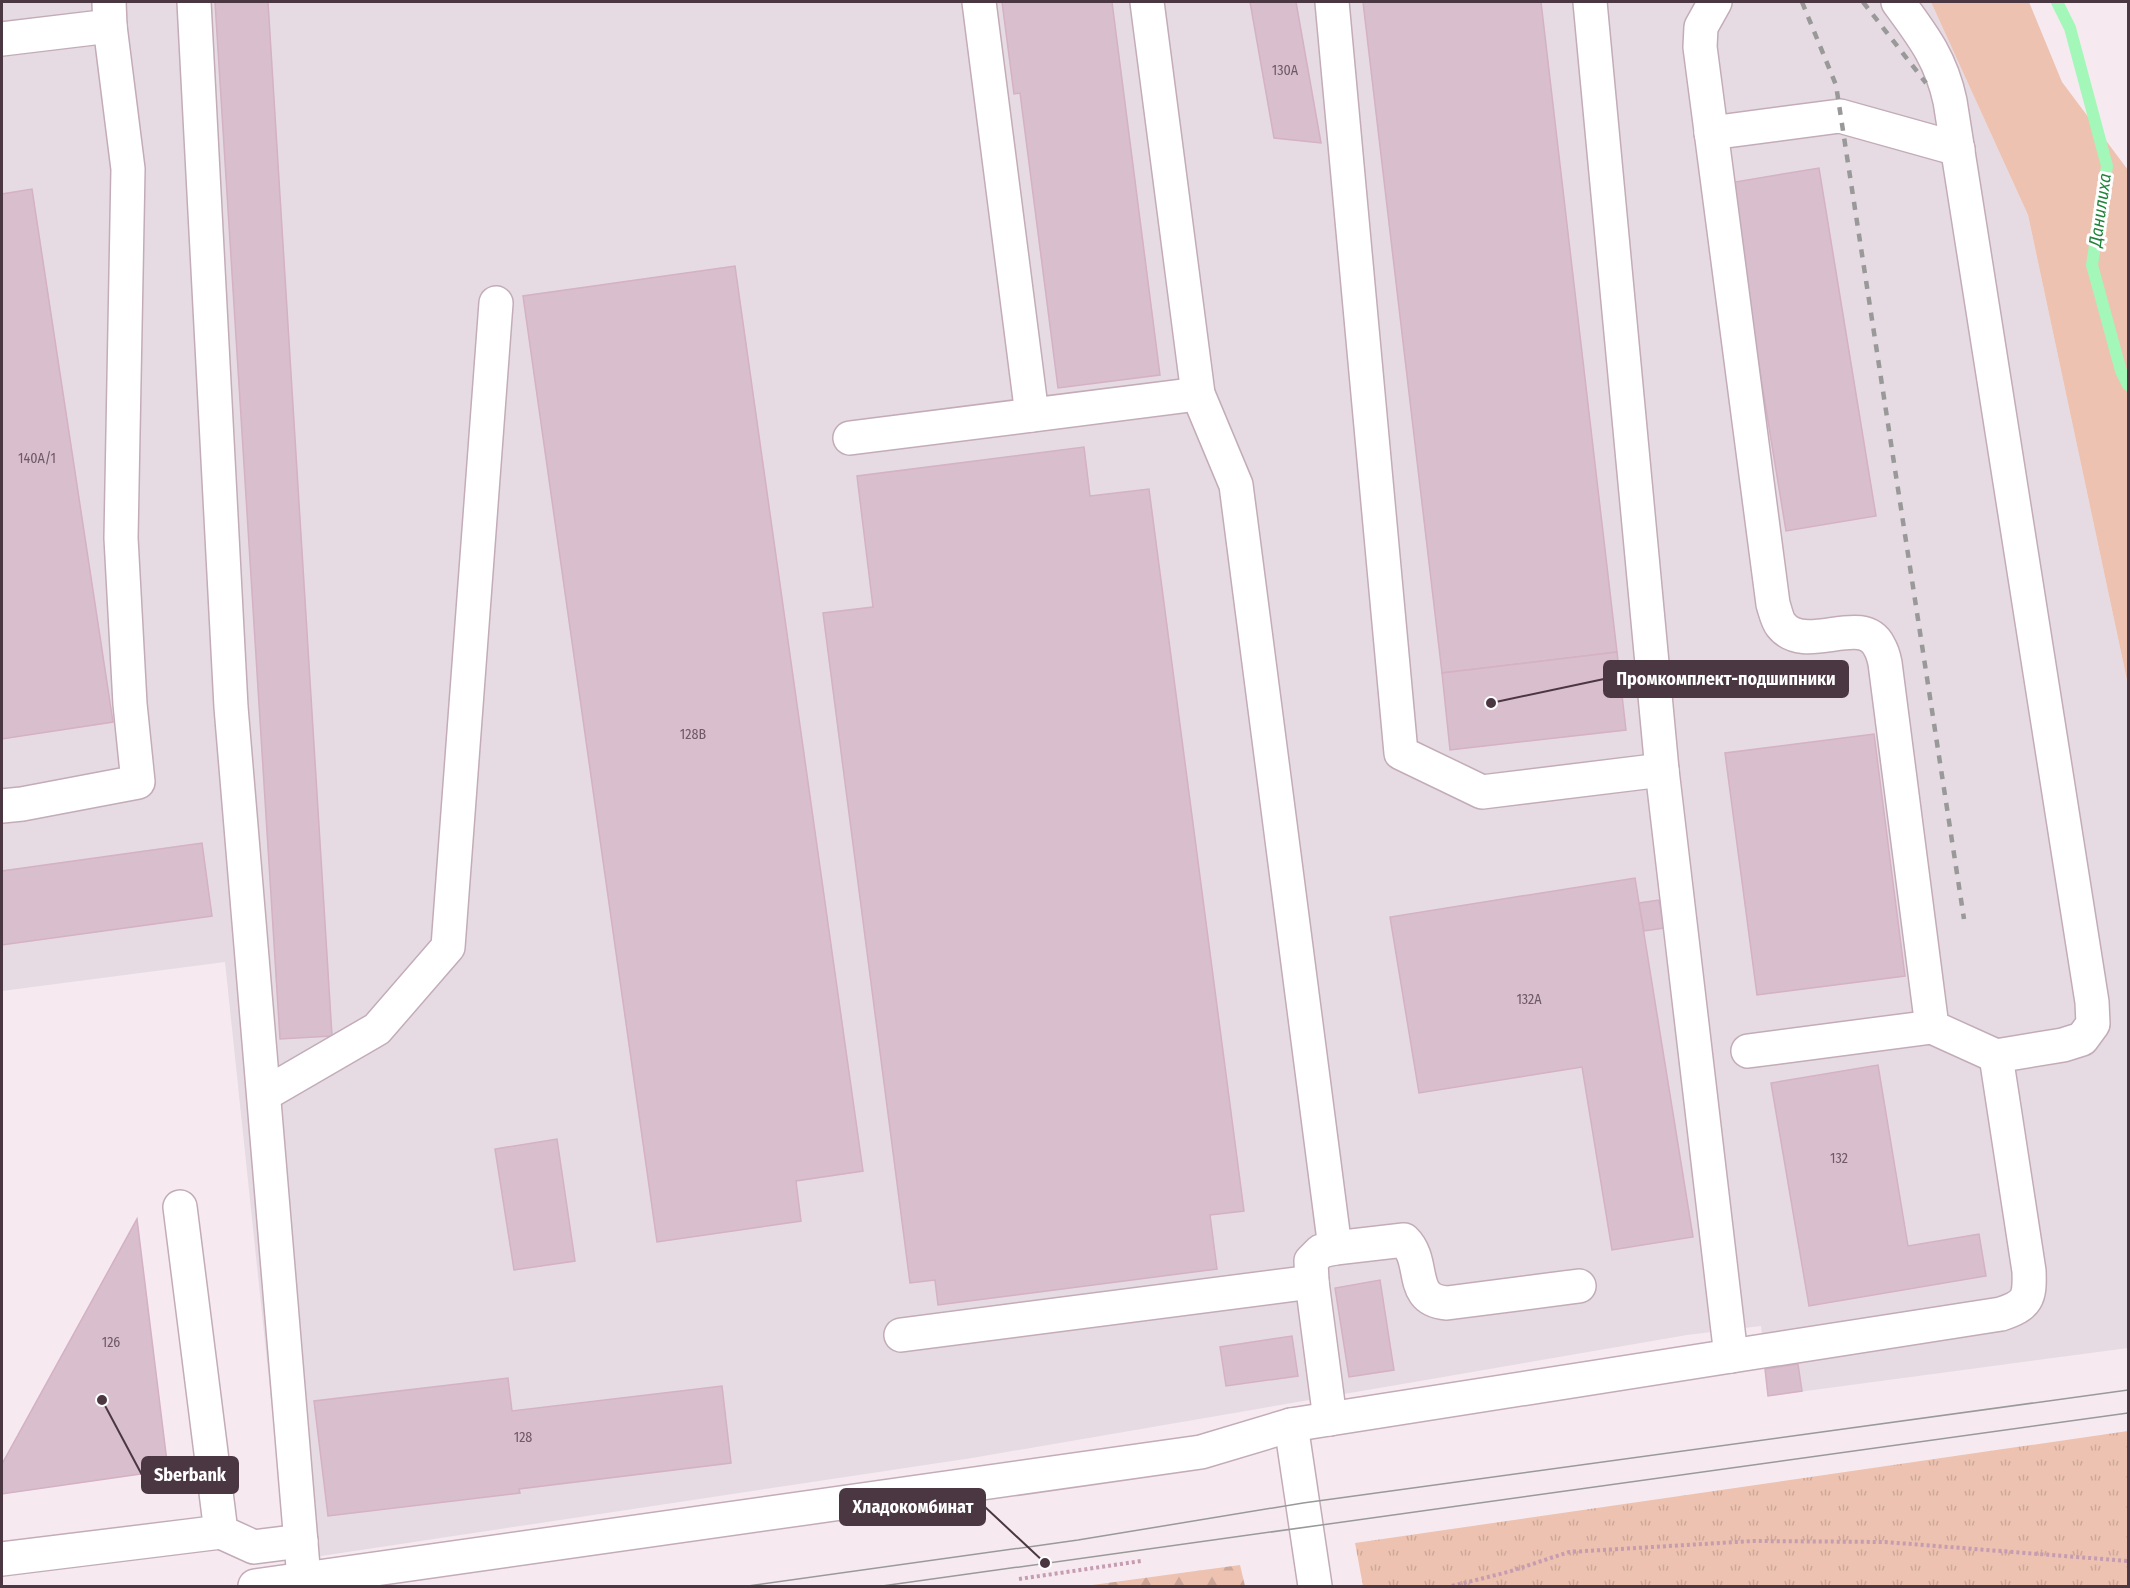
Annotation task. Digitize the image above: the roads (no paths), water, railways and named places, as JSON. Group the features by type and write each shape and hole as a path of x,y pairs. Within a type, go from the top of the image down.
{"lane":[{"path":"194,2 231,707 304,1580"},
{"path":"979,2 1032,415"},
{"path":"1147,2 1198,394 1236,485 1335,1248"},
{"path":"1332,2 1401,753 1482,792 1662,770"},
{"path":"1590,2 1662,770 1731,1356"},
{"path":"1715,2 1701,27 1700,47 1773,604 1780,624 1792,636 1867,633 1879,644 1886,663 1932,1026"},
{"path":"1748,1051 1932,1026 1996,1056 2063,1045 2082,1039 2093,1024 2092,1002 1959,149 1945,77 1934,52 1898,2"},
{"path":"2,39 110,14 128,169 121,538 130,704 138,782 2,806"},
{"path":"1711,133 1840,116 1959,149"},
{"path":"265,1094 377,1029 448,947 496,303"},
{"path":"850,438 1198,394"},
{"path":"255,1587 1201,1452 1291,1425 2001,1314 2019,1308 2030,1294 2030,1271 1996,1056"},
{"path":"180,1207 220,1532"},
{"path":"1330,1419 1312,1282 1311,1261 1321,1251 1404,1240 1412,1248 1419,1281 1425,1294 1434,1302 1447,1303 1579,1286"},
{"path":"901,1335 1312,1282"},
{"path":"1291,1425 1315,1587"},
{"path":"2,1559 220,1532 254,1547 301,1541"}],"waterway":[{"name":"Данилиха","path":"2057,2 2070,28 2107,166 2092,265 2121,371 2128,385"}],"tram line":[{"path":"748,1586 1078,1540 1303,1503 2128,1390"},
{"path":"882,1586 2128,1413"}],"railway":[{"path":"1802,2 1836,85 1964,919"},
{"path":"1863,2 1926,83"}],"place":[{"name":"Промкомплект-подшипники","path":"1491,703"},
{"name":"Sberbank","path":"102,1400"},
{"name":"Хладокомбинат","path":"1045,1563"}]}
